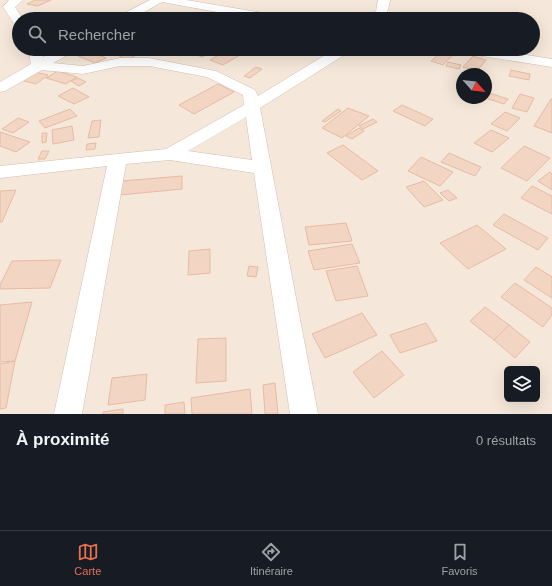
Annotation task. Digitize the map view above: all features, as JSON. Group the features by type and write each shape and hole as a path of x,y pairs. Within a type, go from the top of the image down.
{"street":[{"path":"12,12 9,7 17,0"},
{"path":"136,12 158,0"},
{"path":"166,0 235,12"},
{"path":"382,12 384,0"},
{"path":"170,154 253,106 333,56"},
{"path":"508,56 552,63"},
{"path":"0,88 37,57 72,70 83,70 120,62 149,62 211,74 250,93 304,414"},
{"path":"0,172 170,154 263,168"},
{"path":"68,414 118,160"}],"shaded area":[{"path":"0,0 552,0 552,414 0,414"}],"building":[{"path":"35,0 51,0 38,6 27,4"},
{"path":"78,56 101,56 106,58 95,63"},
{"path":"119,56 134,56 127,60"},
{"path":"217,56 238,56 223,65 210,60"},
{"path":"436,56 452,56 443,65 431,61"},
{"path":"473,56 486,60 479,68 463,67"},
{"path":"448,62 461,65 460,68 456,68 446,66"},
{"path":"256,67 262,69 250,78 244,76"},
{"path":"511,70 530,74 529,80 509,76"},
{"path":"30,71 48,75 36,84 17,79"},
{"path":"58,71 77,77 66,84 46,78"},
{"path":"78,78 86,82 79,86 71,81"},
{"path":"218,84 234,92 194,114 179,105"},
{"path":"73,88 89,97 74,104 58,96"},
{"path":"492,94 508,99 504,104 492,100"},
{"path":"520,94 534,98 527,112 512,108"},
{"path":"552,99 552,133 534,126"},
{"path":"402,105 433,119 425,126 393,111"},
{"path":"348,108 369,116 342,138 322,128"},
{"path":"70,109 77,116 45,128 39,121"},
{"path":"338,109 341,111 325,122 322,121"},
{"path":"505,112 520,118 507,131 491,124"},
{"path":"18,118 29,122 13,133 2,129"},
{"path":"373,119 377,122 363,129 359,126"},
{"path":"101,120 99,137 88,138 92,121"},
{"path":"72,126 74,140 53,144 52,130"},
{"path":"359,128 364,131 352,139 346,136"},
{"path":"491,130 509,138 492,152 474,143"},
{"path":"0,132 30,142 16,152 0,146"},
{"path":"42,133 47,133 46,142 42,143"},
{"path":"96,143 95,149 86,150 87,144"},
{"path":"343,145 378,171 362,180 327,153"},
{"path":"524,146 550,158 527,181 501,168"},
{"path":"42,151 49,151 45,159 38,159"},
{"path":"449,153 481,167 475,176 441,162"},
{"path":"421,157 453,172 440,186 408,171"},
{"path":"550,172 552,174 552,190 538,181"},
{"path":"182,176 182,189 120,195 122,181"},
{"path":"424,181 443,200 424,207 406,187"},
{"path":"532,186 552,196 552,214 521,198"},
{"path":"16,190 2,222 0,222 0,191"},
{"path":"448,190 457,198 449,201 440,193"},
{"path":"504,214 548,238 538,250 493,225"},
{"path":"346,223 352,241 309,245 305,227"},
{"path":"477,225 506,249 468,269 440,243"},
{"path":"352,244 360,263 314,270 308,251"},
{"path":"210,249 210,273 188,275 189,251"},
{"path":"61,260 50,288 0,289 0,285 12,261"},
{"path":"249,266 258,267 256,277 247,276"},
{"path":"357,266 368,296 336,301 326,271"},
{"path":"536,267 552,277 552,298 524,280"},
{"path":"515,283 552,308 552,315 543,327 501,297"},
{"path":"32,302 15,361 0,362 0,305"},
{"path":"485,307 509,325 494,340 470,321"},
{"path":"362,313 377,335 325,358 312,334"},
{"path":"426,323 437,341 400,353 390,335"},
{"path":"509,325 530,342 515,358 494,340"},
{"path":"226,338 226,381 196,383 198,339"},
{"path":"382,351 404,375 374,398 353,372"},
{"path":"15,361 6,408 0,409 0,364"},
{"path":"147,374 145,400 108,405 112,378"},
{"path":"275,383 278,414 265,414 263,385"},
{"path":"250,389 252,414 192,414 191,398"},
{"path":"184,402 185,414 165,414 165,405"},
{"path":"123,409 123,414 103,414 103,412"}]}
